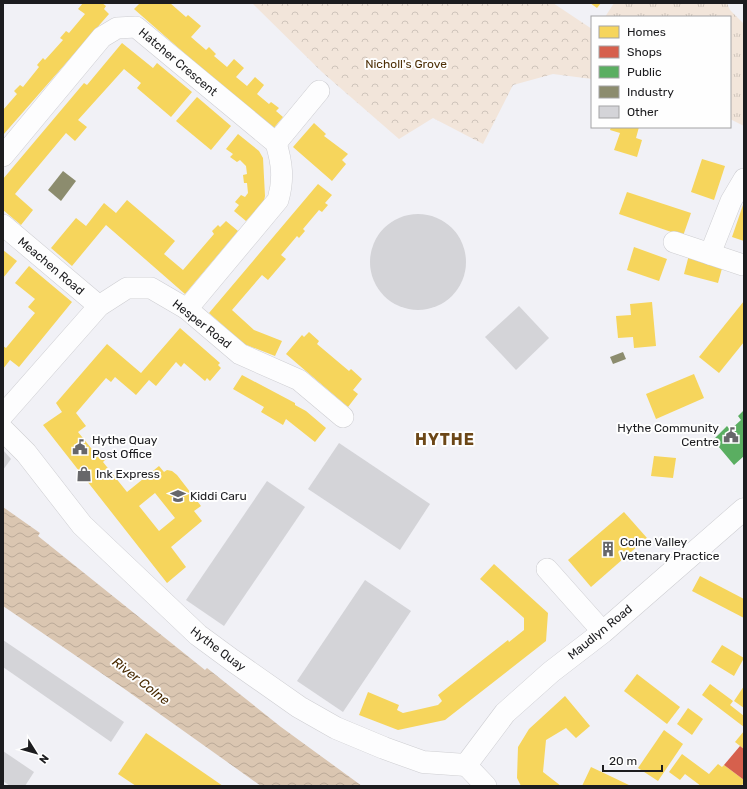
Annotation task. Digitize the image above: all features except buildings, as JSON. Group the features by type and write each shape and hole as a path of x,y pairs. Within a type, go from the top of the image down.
{"main road":[{"name":"Hythe Quay","path":"3,430 26,453 82,525 198,636 299,707 336,728 423,762 466,764"},
{"name":"Maudlyn Road","path":"466,764 505,713 551,672 603,632 744,509"}],"street":[{"name":"Hatcher Crescent","path":"3,156 102,37 117,28 136,27 276,143"},
{"path":"187,309 278,200 283,183 281,161 276,143 319,91"},
{"path":"710,254 731,201 744,179"},
{"name":"Meachen Road","path":"3,225 99,306"},
{"path":"674,242 743,265"},
{"name":"Hesper Road","path":"3,415 99,306 127,288 151,288 187,309 240,354 299,380 343,417"},
{"path":"546,570 603,632"},
{"path":"466,764 486,786"}],"green space":[{"name":"Nicholl's Grove","path":"252,3 553,3 591,28 591,79 553,74 513,85 483,144 433,118 399,139 322,72"},
{"path":"614,3 727,3 730,10 744,24 744,126 731,120 731,16 606,16"}],"water":[{"name":"River Colne","path":"3,507 40,533 38,536 205,670 207,668 281,727 362,786 261,786 126,690 3,606"}],"place":[{"name":"Hythe Community Centre","path":"731,435"},
{"name":"Hythe Quay Post Office","path":"80,447"},
{"name":"Ink Express","path":"84,474"},
{"name":"Kiddi Caru","path":"178,496"},
{"name":"Colne Valley Vetenary Practice","path":"608,549"}],"district":[{"name":"HYTHE","path":"445,439"}]}
